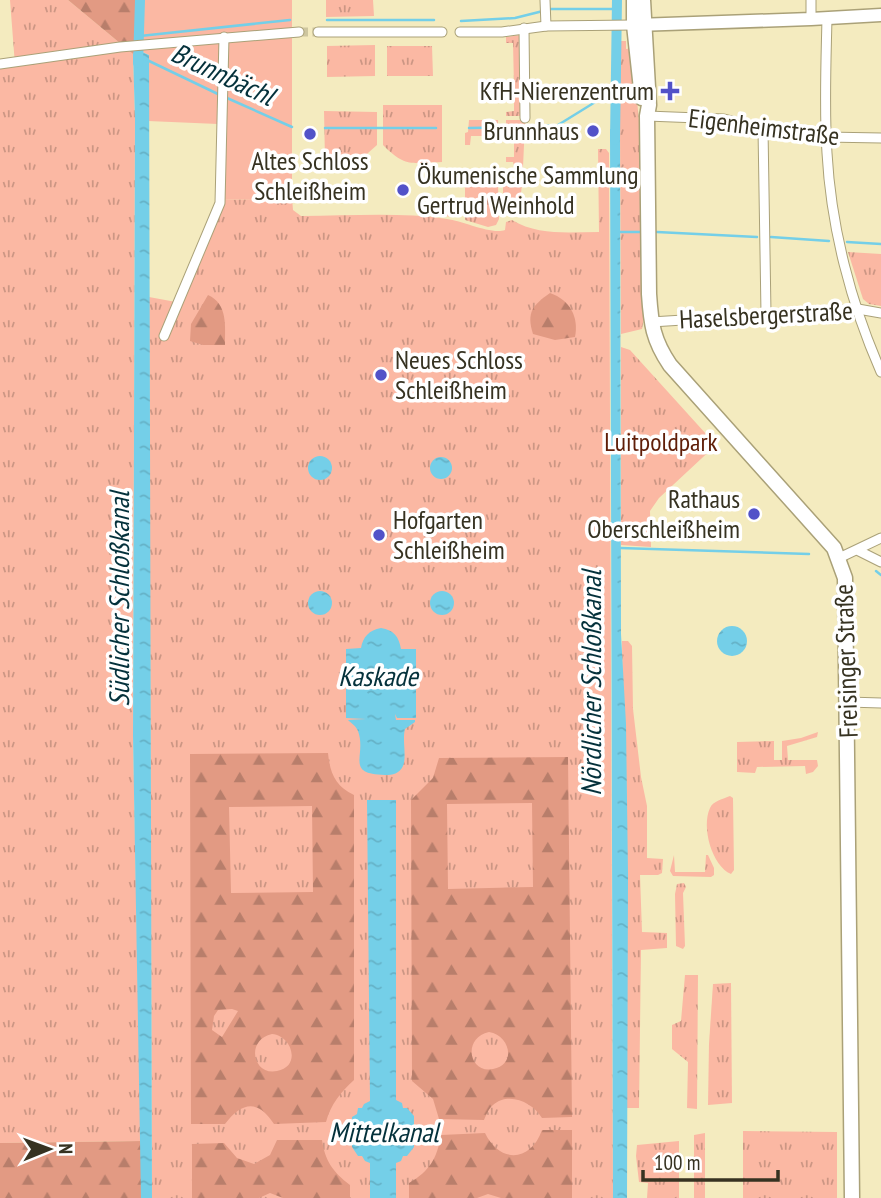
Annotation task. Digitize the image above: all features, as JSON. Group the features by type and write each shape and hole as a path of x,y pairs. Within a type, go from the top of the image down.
{"main road":[{"path":"634,0 634,25"},
{"path":"634,25 643,0"},
{"path":"634,25 881,15"},
{"name":"Freisinger Straße","path":"634,25 649,105 647,116 651,321 656,343 670,365 834,548 846,589 852,1198"}],"street":[{"path":"811,0 811,19"},
{"path":"545,2 546,22"},
{"path":"827,18 826,137 837,231 858,309 881,372"},
{"path":"460,32 502,32 546,22 634,25"},
{"path":"524,28 525,118"},
{"path":"0,64 130,46 299,32"},
{"path":"318,32 442,32"},
{"path":"164,336 220,203 225,37"},
{"name":"Eigenheimstraße","path":"647,116 724,119 826,137 881,138"},
{"path":"763,128 765,313"},
{"name":"Haselsbergerstraße","path":"651,321 858,309 881,313"},
{"path":"839,558 859,551 881,538"},
{"path":"859,551 881,562"},
{"path":"848,702 881,703"}],"green space":[{"path":"10,0 68,0 133,54 133,736 141,1141 0,1143 0,67 15,65"},
{"path":"68,0 140,0 140,51 133,54"},
{"path":"140,0 292,0 292,198 218,200 218,124 148,121 149,55 140,51"},
{"path":"326,0 373,0 374,16 326,17"},
{"path":"521,35 521,116 506,116 506,112 514,111 514,93 506,92 506,88 514,87 513,43 506,43 506,37"},
{"path":"617,41 626,41 626,49 632,48 642,152 644,318 642,329 621,334 620,130 615,129"},
{"path":"375,45 375,76 327,77 327,46"},
{"path":"387,46 432,46 433,76 387,76"},
{"path":"383,105 442,105 442,162 404,161 383,145"},
{"path":"324,111 377,112 377,145 359,161 325,160"},
{"path":"469,120 498,120 498,136 471,136 470,145 465,145"},
{"path":"506,120 521,120 525,123 523,167 506,162 506,157 514,157 514,137 506,136"},
{"path":"598,149 606,149 609,153 613,1198 152,1198 149,297 176,302 218,200 292,198 293,210 301,216 429,217 499,231 505,230 506,222 512,220 543,231 599,232"},
{"path":"514,170 522,170 522,187 512,212 503,193 503,184 514,184"},
{"path":"465,175 470,175 471,184 498,184 499,219 496,225 488,227 465,220"},
{"path":"420,203 448,203 450,207 459,203 460,217 422,215"},
{"path":"848,252 881,254 881,306 869,304 863,299"},
{"path":"550,293 563,300 572,310 576,323 575,337 555,340 533,334 530,320 532,310"},
{"path":"208,295 222,310 225,345 203,345 190,341 191,324"},
{"name":"Luitpoldpark","path":"621,347 630,350 716,445 659,498 650,511 651,547 621,545"},
{"path":"622,641 628,641 632,646 633,709 647,806 647,858 663,859 662,873 640,875 642,932 667,933 667,948 641,950 639,1108 627,1108"},
{"path":"818,732 817,737 787,746 788,760 817,760 818,766 813,772 806,774 805,766 757,767 755,773 737,772 737,742 774,741 774,760 782,760 782,741"},
{"path":"328,753 335,778 354,795 354,1080 337,1099 326,1122 274,1124 262,1110 250,1106 238,1111 225,1124 191,1124 190,754","holes":["312,806 313,892 231,893 229,807","218,1010 238,1011 222,1037 212,1030 214,1016","272,1034 285,1040 292,1058 285,1068 269,1071 258,1063 255,1050 263,1038"]},
{"path":"568,757 572,1117 542,1118 527,1104 506,1099 492,1106 484,1120 439,1119 433,1099 412,1081 411,800 433,778 439,758","holes":["532,803 533,887 448,889 447,804","489,1032 502,1038 508,1050 505,1062 493,1069 478,1066 472,1055 475,1041"]},
{"path":"730,796 733,798 734,870 731,874 724,870 714,855 707,825 711,806"},
{"path":"674,855 675,872 705,872 708,855 714,875 673,876 670,871"},
{"path":"684,883 683,949 676,946 675,894 677,884"},
{"path":"685,975 698,975 697,1109 687,1108 688,1062 672,1049 672,1025 681,1021"},
{"path":"731,983 732,1103 708,1105 713,984"},
{"path":"542,1130 572,1130 572,1198 501,1198 488,1194 477,1198 409,1198 409,1183 431,1163 441,1135 485,1133 499,1150 515,1155 531,1148"},
{"path":"743,1131 837,1132 837,1198 743,1198"},
{"path":"705,1133 705,1198 694,1198 694,1135"},
{"path":"277,1140 322,1140 331,1166 350,1185 350,1198 283,1198 270,1193 259,1198 192,1198 192,1144 224,1143 237,1158 254,1164 270,1155"},
{"path":"141,1141 141,1198 0,1198 0,1143"},
{"path":"679,1141 679,1198 647,1198 648,1183 639,1182 637,1145"}],"water":[{"path":"140,51 149,55 152,1198 141,1198 133,736 133,54"},
{"path":"610,129 620,129 621,634 626,724 628,875 627,1198 613,1198"},
{"path":"320,456 331,463 332,468 325,479 320,480 309,473 308,468 315,457"},
{"path":"437,457 445,457 452,464 452,472 445,479 437,479 430,472 430,464"},
{"path":"320,591 331,598 332,603 325,614 320,615 309,608 308,603 315,592"},
{"path":"442,591 453,598 454,603 447,614 442,615 431,608 430,603 437,592"},
{"path":"732,626 743,630 747,641 743,652 732,656 721,652 717,641 721,630"},
{"name":"Kaskade","path":"381,628 395,635 401,649 416,649 416,718 397,718 395,714 396,720 415,722 405,729 403,766 398,772 388,775 372,774 361,767 358,731 348,720 366,719 346,718 346,649 361,648 367,635"},
{"name":"Mittelkanal","path":"367,800 396,800 396,1100 414,1116 414,1147 396,1163 396,1198 370,1198 370,1163 358,1156 352,1147 352,1117 357,1114 358,1108 370,1101"}],"waterway":[{"name":"Südlicher Schloßkanal","path":"138,63 140,0"},
{"name":"Nördlicher Schloßkanal","path":"615,140 617,0"},
{"path":"461,21 515,18 551,9 617,9"},
{"path":"140,36 290,20"},
{"path":"327,20 434,20"},
{"name":"Brunnbächl","path":"147,60 220,95"},
{"name":"Brunnbächl","path":"531,127 558,125 605,96 615,84"},
{"name":"Brunnbächl","path":"227,98 292,127"},
{"name":"Brunnbächl","path":"469,128 522,127"},
{"name":"Brunnbächl","path":"325,128 436,128"},
{"path":"620,232 641,232"},
{"path":"657,232 757,237"},
{"path":"771,237 829,241"},
{"path":"847,242 881,244"},
{"path":"620,548 809,554"},
{"path":"876,571 881,575"}],"tunnel":[{"path":"299,32 318,32"}],"place":[{"name":"KfH-Nierenzentrum","path":"670,91"},
{"name":"Brunnhaus","path":"593,131"},
{"name":"Altes Schloss Schleißheim","path":"310,134"},
{"name":"Ökumenische Sammlung Gertrud Weinhold","path":"403,190"},
{"name":"Neues Schloss Schleißheim","path":"381,375"},
{"name":"Rathaus Oberschleißheim","path":"754,514"},
{"name":"Hofgarten Schleißheim","path":"379,535"}]}
